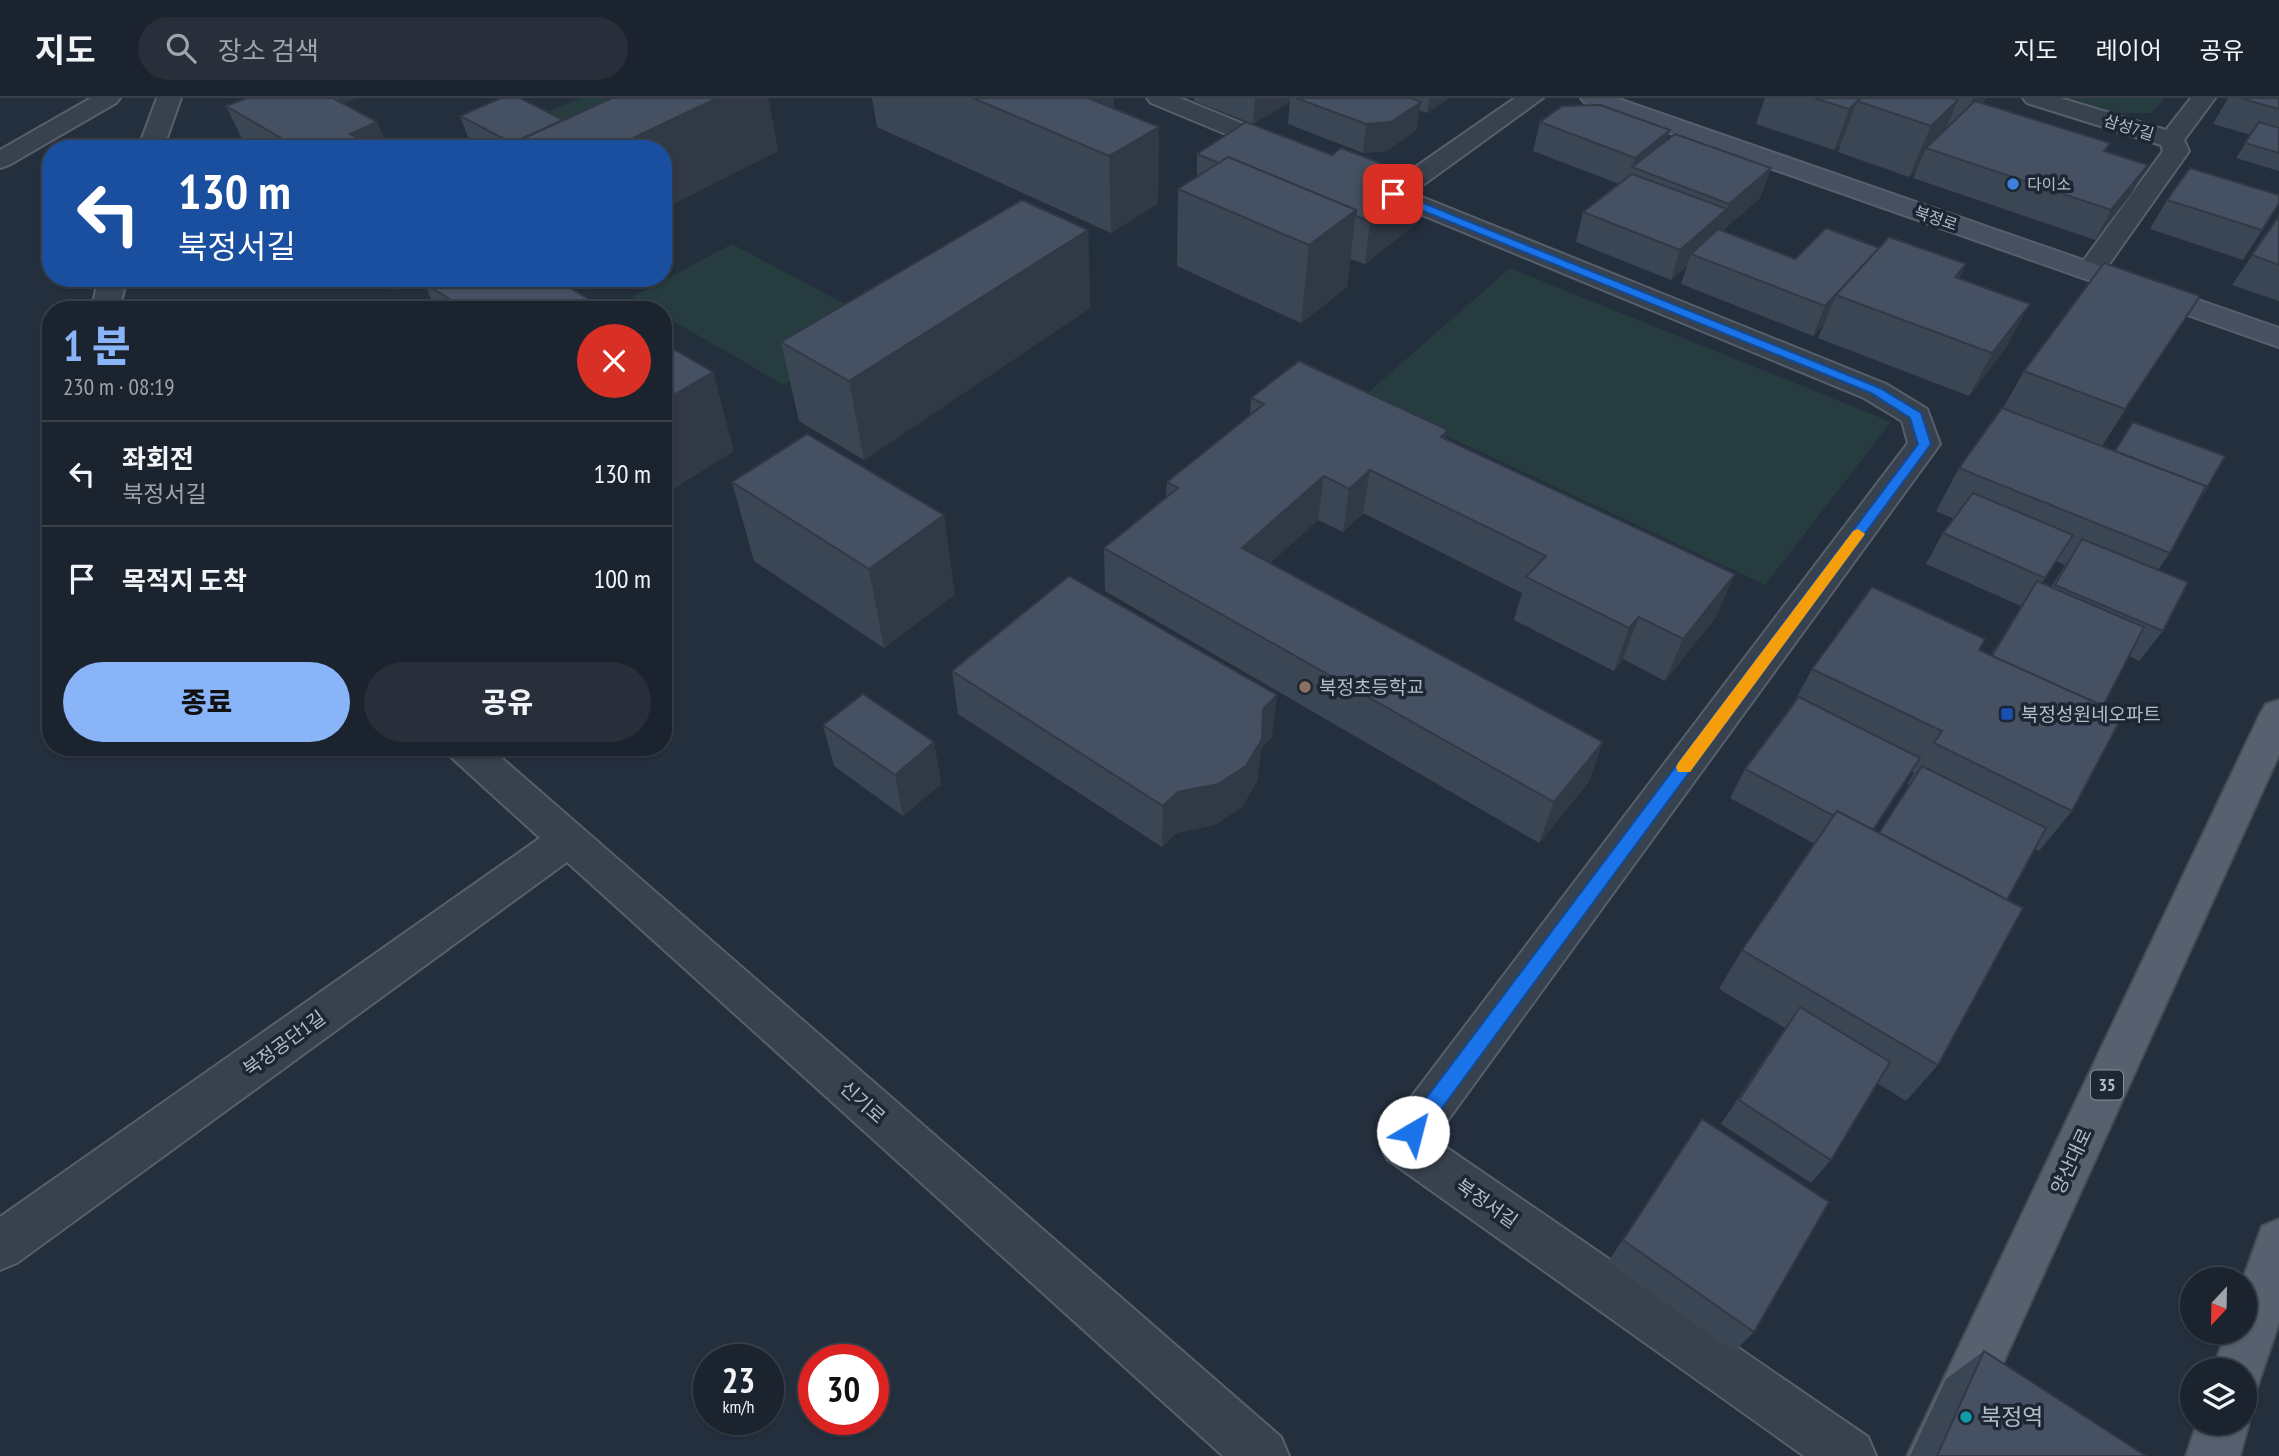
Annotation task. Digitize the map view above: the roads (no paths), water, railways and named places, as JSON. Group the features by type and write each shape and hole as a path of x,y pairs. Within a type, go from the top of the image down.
{"main road":[{"name":"양산대로","path":"1934,1456 2279,714"},
{"path":"2243,1358 2279,1242"},
{"path":"2213,1456 2219,1435"}],"street":[{"path":"0,160 108,98"},
{"path":"153,140 169,98"},
{"name":"북정서길","path":"1159,98 1875,391 1916,416 1924,444 1403,1144 1849,1456"},
{"path":"1393,194 1531,98"},
{"name":"북정로","path":"1593,98 2279,338"},
{"name":"삼성7길","path":"2035,98 2172,140 2203,98"},
{"path":"2090,271 2176,151 2172,140"},
{"name":"신기로","path":"474,756 1262,1456"},
{"name":"북정공단1길","path":"0,1246 568,840"}],"place":[{"name":"다이소","path":"2013,184"},
{"name":"북정초등학교","path":"1305,687"},
{"name":"북정성원네오파트","path":"2007,714"},
{"name":"북정역","path":"1966,1417"}]}
